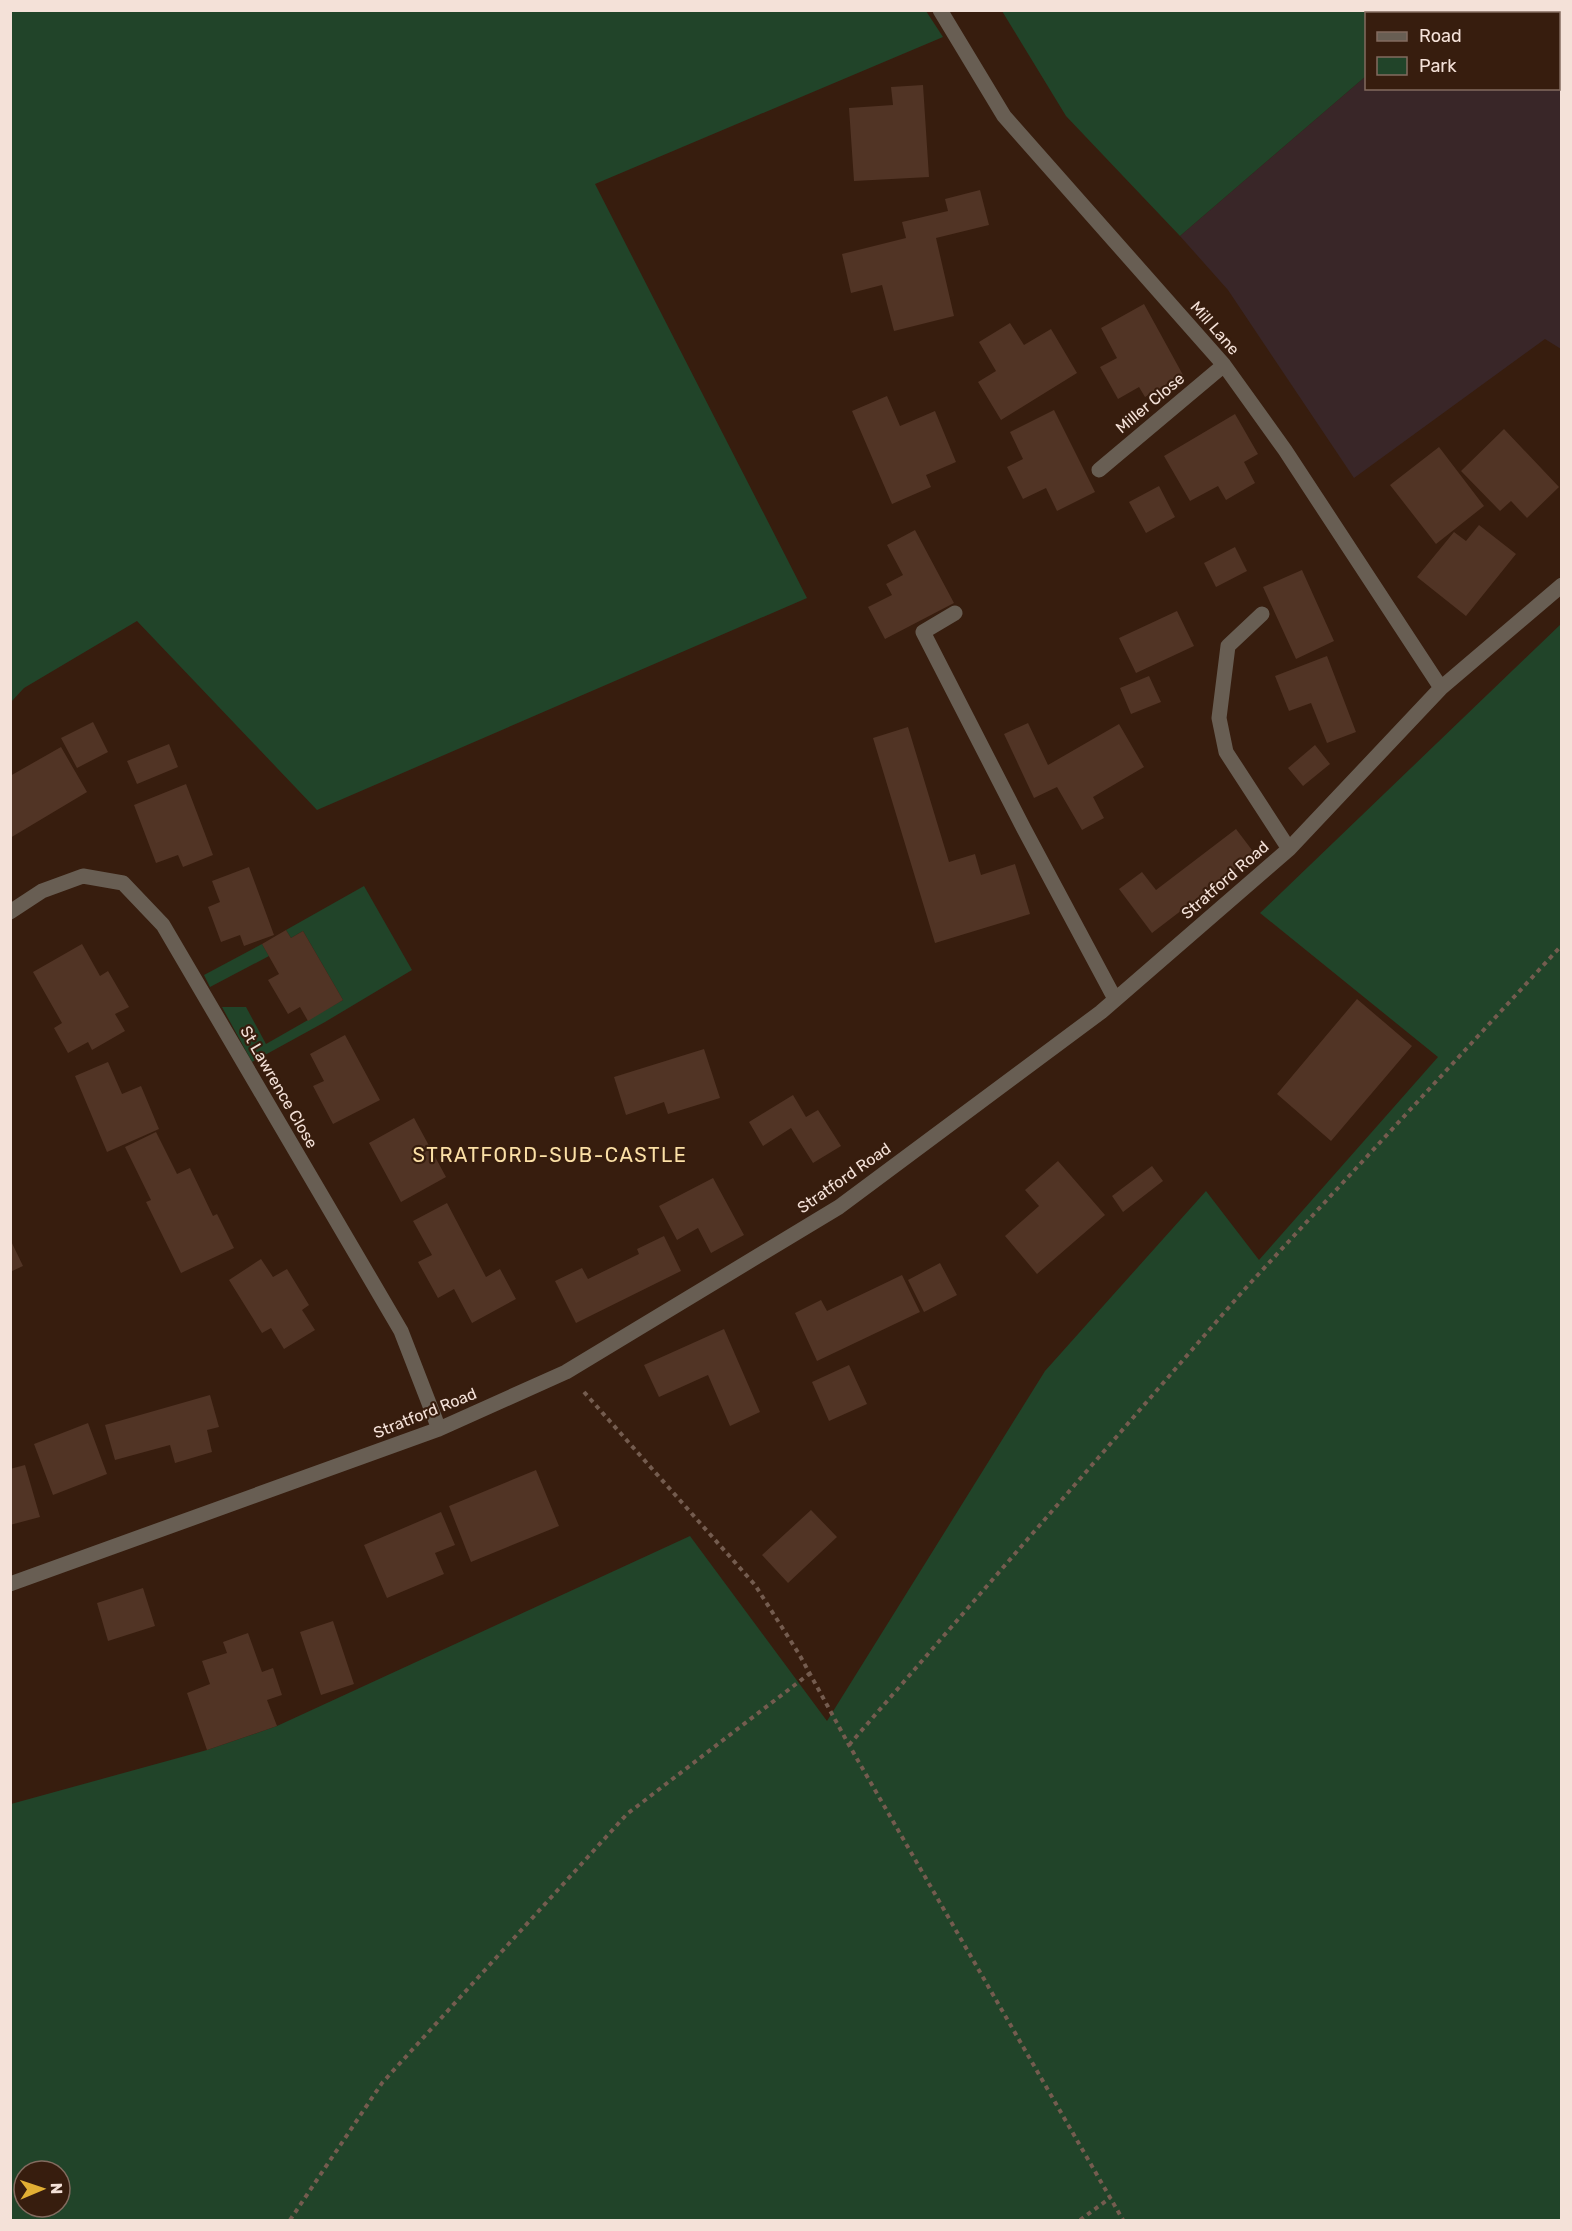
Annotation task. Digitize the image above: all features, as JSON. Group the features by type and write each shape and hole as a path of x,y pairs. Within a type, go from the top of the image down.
{"street":[{"name":"Mill Lane","path":"940,10 1004,116 1224,365 1285,450 1440,688"},
{"name":"Miller Close","path":"1099,470 1224,365"},
{"name":"Stratford Road","path":"10,1584 439,1429 566,1372 839,1207 1115,999 1289,849 1440,688 1562,585"},
{"path":"955,613 923,632 1024,829 1115,999"},
{"path":"1262,614 1228,646 1219,718 1226,752 1289,849"},
{"name":"St Lawrence Close","path":"10,912 42,891 83,876 123,883 163,925 401,1330 439,1429"}],"path":[{"path":"849,1745 1243,1291 1562,945"},
{"path":"566,1372 755,1585 799,1654 849,1745 1123,2220"},
{"path":"290,2220 382,2083 627,1814 809,1674"},
{"path":"1080,2220 1110,2198"}],"shaded area":[{"path":"1443,10 1561,11 1561,349 1545,339 1354,478 1228,290 1180,236 1365,77 1365,90 1560,90 1560,12 1441,12"}],"green space":[{"path":"11,10 926,11 943,37 595,184 807,598 317,810 137,621 24,688 11,702"},
{"path":"1002,11 1443,11 1365,12 1365,77 1180,236 1066,116"},
{"path":"1561,624 1561,2220 11,2220 11,1804 207,1750 277,1726 690,1536 827,1721 1045,1371 1206,1191 1259,1260 1438,1057 1260,913"},
{"path":"364,886 412,970 252,1062 222,1007 246,1007 266,1044 343,1000 303,931 291,938 286,930"},
{"path":"262,944 269,956 210,987 204,975"}],"building":[{"path":"1562,38 1562,91 1558,90 1560,90 1560,40"},
{"path":"923,85 929,177 854,181 849,108 893,105 891,87"},
{"path":"980,190 989,225 936,238 954,316 894,331 882,285 851,293 842,254 906,238 902,222 948,211 945,199"},
{"path":"1144,304 1183,375 1145,397 1139,387 1118,399 1100,367 1117,358 1101,328"},
{"path":"1010,323 1024,345 1051,329 1077,373 1001,420 978,382 996,371 979,342"},
{"path":"887,396 900,426 935,411 956,462 926,475 931,487 892,504 852,411"},
{"path":"1054,410 1095,492 1057,511 1046,488 1023,499 1007,467 1023,459 1010,432"},
{"path":"1235,414 1258,454 1244,462 1255,483 1226,500 1218,486 1190,501 1164,456"},
{"path":"1504,429 1559,487 1527,518 1511,501 1500,511 1461,471"},
{"path":"1439,447 1484,506 1436,544 1390,485"},
{"path":"1159,486 1175,517 1146,533 1129,502"},
{"path":"1479,525 1516,554 1466,616 1417,577 1454,532 1466,541"},
{"path":"915,530 954,603 885,639 868,607 892,595 886,584 903,575 887,545"},
{"path":"1235,547 1247,571 1216,587 1204,563"},
{"path":"1302,570 1334,641 1296,659 1263,587"},
{"path":"1177,611 1194,646 1136,673 1119,638"},
{"path":"1327,656 1356,732 1327,743 1311,703 1289,711 1275,676"},
{"path":"1149,676 1161,702 1131,714 1120,688"},
{"path":"93,722 108,752 77,768 61,738"},
{"path":"1028,723 1048,765 1119,724 1144,767 1093,797 1104,818 1082,830 1057,787 1034,798 1004,734"},
{"path":"908,727 949,862 975,854 981,875 1015,864 1030,914 935,943 873,738"},
{"path":"169,744 178,767 137,784 127,761"},
{"path":"1315,745 1330,764 1303,786 1288,768"},
{"path":"61,747 87,792 10,838 10,776"},
{"path":"186,784 213,855 183,867 178,855 156,863 134,805"},
{"path":"1236,829 1255,854 1152,933 1119,889 1142,872 1156,890"},
{"path":"249,867 274,935 244,946 240,935 221,942 208,907 220,902 212,881"},
{"path":"286,930 291,938 303,931 343,1000 308,1021 300,1007 288,1014 268,980 279,974 262,944"},
{"path":"82,944 100,976 108,971 129,1007 115,1014 125,1031 92,1050 88,1042 68,1053 54,1028 62,1023 33,972"},
{"path":"1357,999 1412,1046 1331,1141 1277,1094"},
{"path":"345,1035 380,1100 333,1124 313,1086 324,1081 310,1054"},
{"path":"704,1049 720,1098 668,1114 664,1102 626,1115 614,1077"},
{"path":"108,1062 122,1094 141,1086 159,1129 107,1152 75,1076"},
{"path":"793,1095 806,1117 818,1110 841,1146 813,1163 791,1128 763,1146 749,1122"},
{"path":"414,1118 446,1177 401,1202 369,1143"},
{"path":"156,1132 177,1174 190,1168 213,1216 217,1214 234,1248 181,1273 146,1202 151,1200 125,1147"},
{"path":"1058,1161 1105,1215 1037,1274 1005,1236 1039,1206 1025,1190"},
{"path":"1152,1166 1163,1181 1123,1212 1112,1196"},
{"path":"713,1178 744,1235 711,1253 698,1228 677,1240 659,1206"},
{"path":"447,1203 486,1277 500,1269 516,1299 472,1323 454,1289 438,1298 418,1262 432,1255 413,1221"},
{"path":"664,1236 681,1271 576,1323 555,1281 582,1268 588,1279 639,1254 637,1249"},
{"path":"10,1239 23,1266 10,1272"},
{"path":"261,1259 273,1277 287,1269 309,1305 302,1310 315,1330 284,1349 271,1328 262,1333 229,1280"},
{"path":"940,1263 957,1295 924,1312 908,1280"},
{"path":"902,1275 920,1312 817,1361 795,1313 821,1300 827,1311"},
{"path":"724,1329 760,1412 730,1426 708,1375 659,1397 644,1365"},
{"path":"849,1365 867,1404 829,1421 812,1382"},
{"path":"210,1395 219,1427 207,1430 212,1452 175,1463 170,1445 115,1460 105,1425"},
{"path":"88,1423 107,1474 53,1495 34,1444"},
{"path":"25,1465 40,1517 10,1525 10,1469"},
{"path":"536,1470 559,1526 471,1562 449,1506"},
{"path":"811,1510 837,1537 788,1583 762,1555"},
{"path":"441,1512 455,1545 435,1553 444,1574 387,1598 364,1545"},
{"path":"143,1588 155,1626 108,1641 97,1603"},
{"path":"333,1621 354,1684 321,1695 300,1632"},
{"path":"248,1633 262,1672 273,1668 282,1695 267,1700 277,1726 207,1750 187,1693 210,1684 202,1661 227,1653 223,1642"}],"district":[{"name":"STRATFORD-SUB-CASTLE","path":"550,1155"}]}
